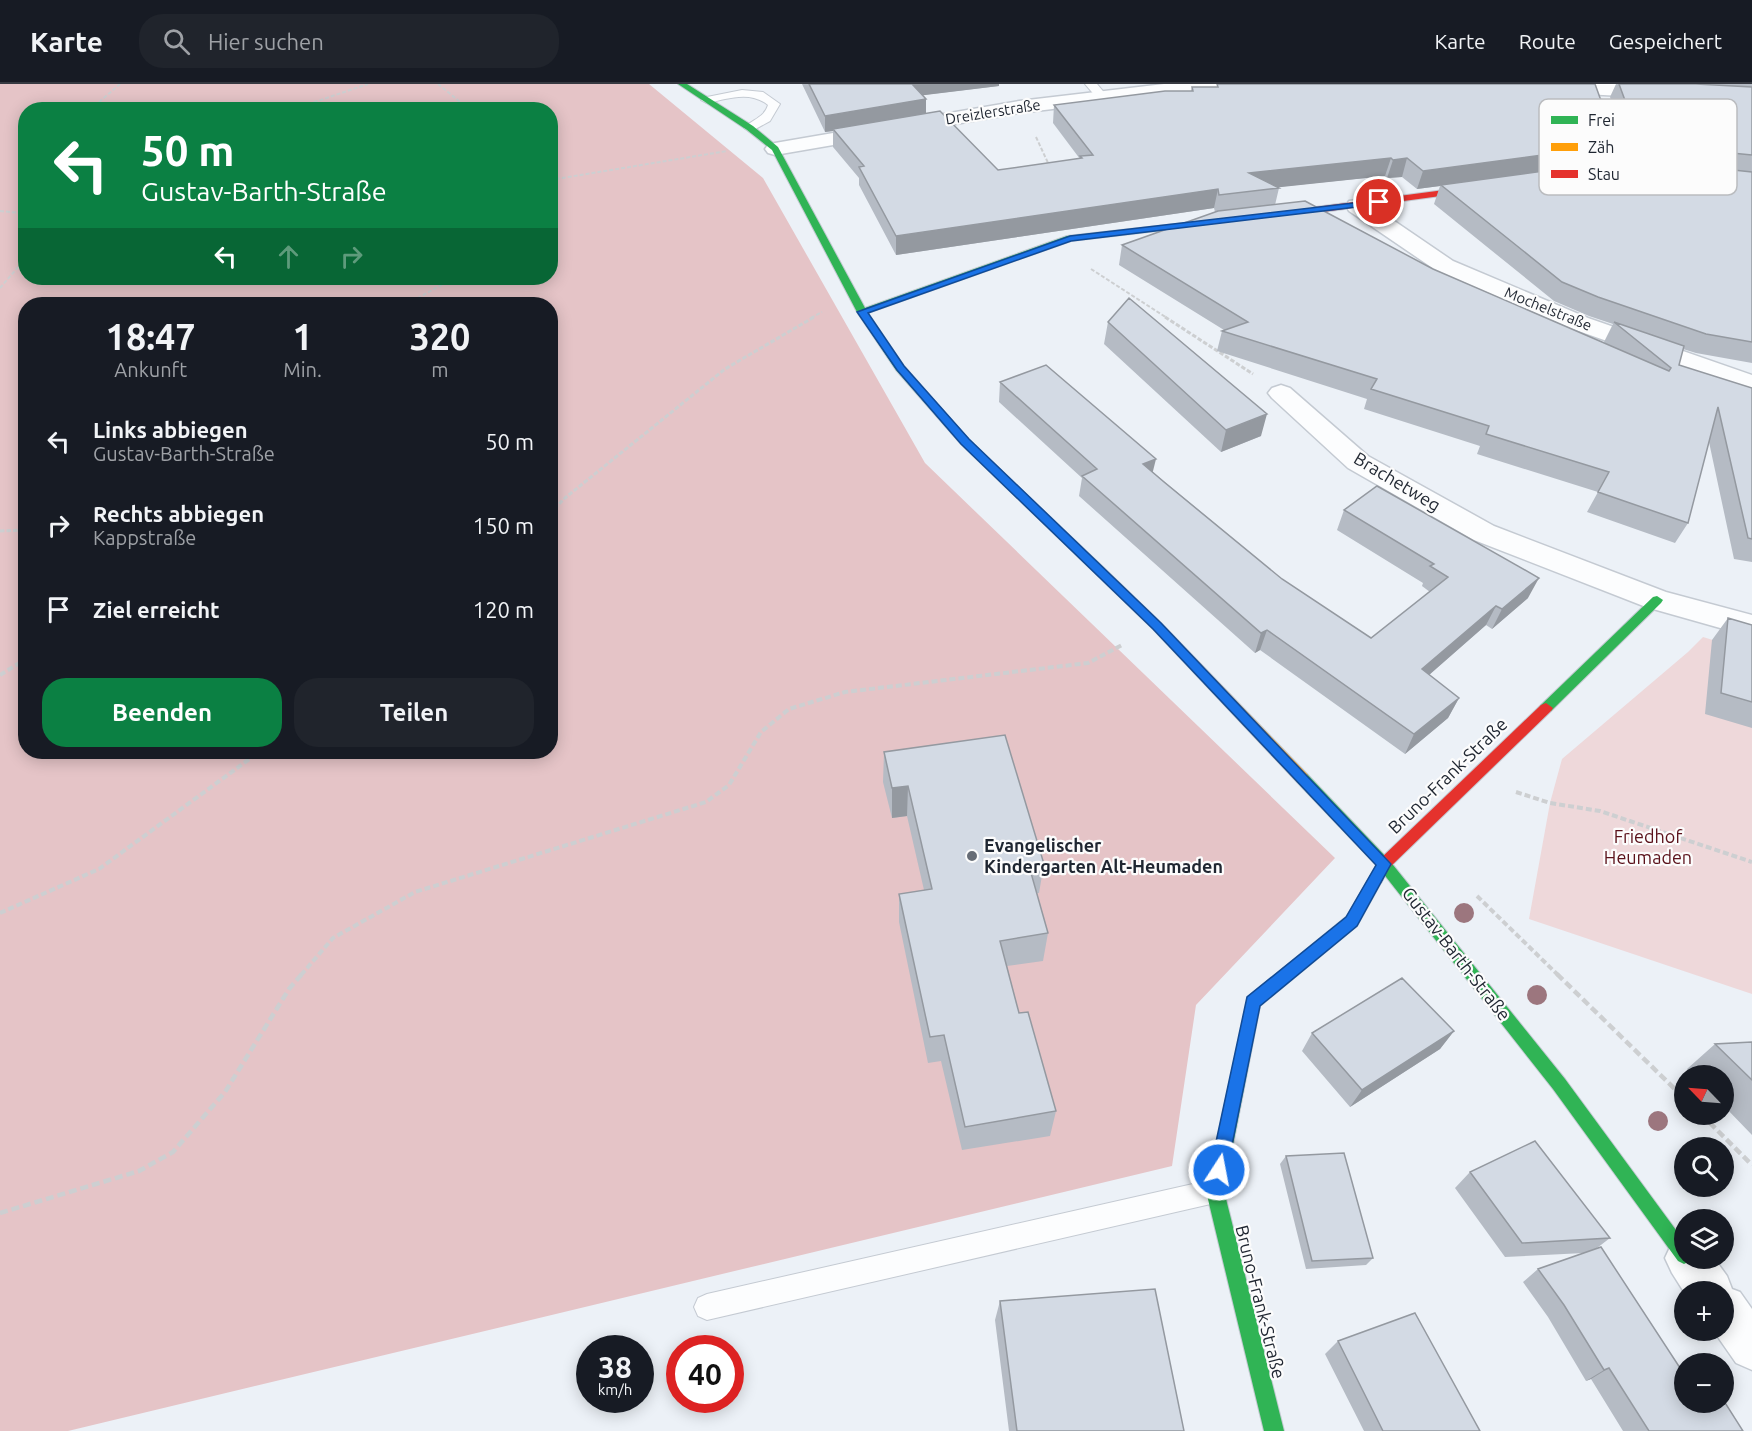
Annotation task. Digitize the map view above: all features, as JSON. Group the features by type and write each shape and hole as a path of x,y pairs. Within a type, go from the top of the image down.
{"street":[{"path":"682,84 750,128 770,145"},
{"name":"Dreizlerstraße","path":"770,145 1019,107 1096,90 1213,84"},
{"path":"1508,84 1673,93"},
{"path":"1595,88 1599,99"},
{"name":"Gustav-Barth-Straße","path":"770,145 854,293 862,312 900,368 965,442 1157,626 1384,864 1559,1084 1674,1241"},
{"path":"1265,216 1496,187"},
{"name":"Mochelstraße","path":"1357,206 1444,266 1579,322 1752,384"},
{"path":"862,312 1070,238 1230,220"},
{"name":"Brachetweg","path":"1281,393 1358,462 1484,533 1658,600 1752,626"},
{"name":"Bruno-Frank-Straße","path":"1274,1431 1215,1191 1252,1002 1352,921 1384,864 1658,600"},
{"path":"1734,1322 1752,1347"}],"lane":[{"path":"707,100 742,93 768,98 774,104 773,112 750,128"},
{"path":"707,1307 1215,1191"}],"path":[{"path":"99,102 120,84"},
{"path":"315,102 368,84"},
{"path":"438,84 460,102"},
{"path":"1019,107 1039,142 1052,172"},
{"path":"558,179 770,145"},
{"path":"0,211 18,213"},
{"path":"1052,244 1281,393"},
{"path":"0,288 18,267"},
{"path":"420,297 441,285"},
{"path":"558,505 725,369 854,293"},
{"path":"0,531 18,530"},
{"path":"0,1213 139,1171 173,1152 225,1092 289,988 333,938 415,892 706,802 729,785 761,732 789,709 845,692 1088,663 1157,626"},
{"path":"0,675 18,664"},
{"path":"0,913 99,869 249,759"},
{"path":"1472,778 1550,803 1600,811 1752,862"},
{"path":"1477,896 1674,1088"},
{"path":"1712,1125 1752,1165"}],"green space":[{"name":"Friedhof Heumaden","path":"1703,637 1752,652 1752,994 1529,919 1550,803 1562,759"}],"shaded area":[{"path":"0,84 649,84 763,178 925,463 1335,858 1196,1005 1172,1166 68,1431 0,1431"}],"building":[{"path":"809,84 912,84 926,99 825,116"},
{"path":"1217,84 1595,84 1600,99 1539,99 1539,155 1423,171 1407,158 1393,160 1391,158 1249,173 1279,188 1219,195 1218,189 896,236 859,167 864,166 833,129 940,111 998,170 1093,155 1054,105 1165,91 1193,91 1192,87 1218,87"},
{"path":"1619,84 1752,87 1752,155 1737,154 1737,99 1624,99"},
{"path":"1737,170 1752,172 1752,342 1706,334 1598,297 1562,282 1441,185 1539,172 1539,195 1737,195"},
{"path":"1305,201 1433,269 1669,371 1671,368 1614,322 1684,346 1679,365 1752,388 1752,539 1748,538 1718,407 1688,523 1598,492 1609,472 1486,434 1489,426 1371,389 1377,379 1222,331 1248,322 1122,245 1218,211"},
{"path":"1129,298 1267,414 1226,430 1108,322"},
{"path":"1046,365 1156,459 1143,464 1164,482 1282,579 1371,638 1448,577 1430,566 1434,564 1344,510 1377,486 1539,578 1502,609 1496,606 1422,669 1459,698 1414,734 1267,630 1261,633 1082,476 1097,469 1000,382"},
{"path":"1728,618 1752,625 1752,702 1721,693"},
{"path":"1005,735 1044,864 1029,866 1048,933 1000,941 1019,1013 1028,1012 1056,1111 965,1127 944,1035 930,1037 899,894 932,889 908,786 892,788 884,752"},
{"path":"1402,978 1454,1031 1362,1090 1312,1033"},
{"path":"1752,1042 1752,1080 1715,1044"},
{"path":"1535,1141 1610,1238 1522,1243 1470,1172"},
{"path":"1344,1153 1373,1258 1312,1261 1286,1156"},
{"path":"1601,1247 1674,1359 1674,1413 1732,1413 1743,1431 1649,1431 1609,1368 1604,1370 1564,1305 1538,1269"},
{"path":"1155,1289 1184,1431 1017,1431 1000,1301"},
{"path":"1415,1313 1480,1431 1383,1431 1338,1341"}],"traffic: fast":[{"path":"682,84 750,128 775,149 862,312 900,368 965,442 1100,571"},
{"path":"862,312 1070,238 1217,221"},
{"path":"1546,708 1657,600"},
{"path":"1302,778 1384,864 1559,1084 1674,1241"},
{"path":"1274,1431 1215,1191 1253,1002 1352,921 1376,879"}],"traffic: slow":[{"path":"1100,571 1157,626 1302,778"}],"traffic: jam":[{"path":"1278,215 1482,188"},
{"path":"1376,879 1384,864 1546,708"}],"place":[{"name":"Evangelischer Kindergarten Alt-Heumaden","path":"972,856"}],"route":[{"path":"1219,1170 1252,1002 1352,921 1384,864 1157,626 965,442 900,368 862,312 1070,238 1379,202"}]}
